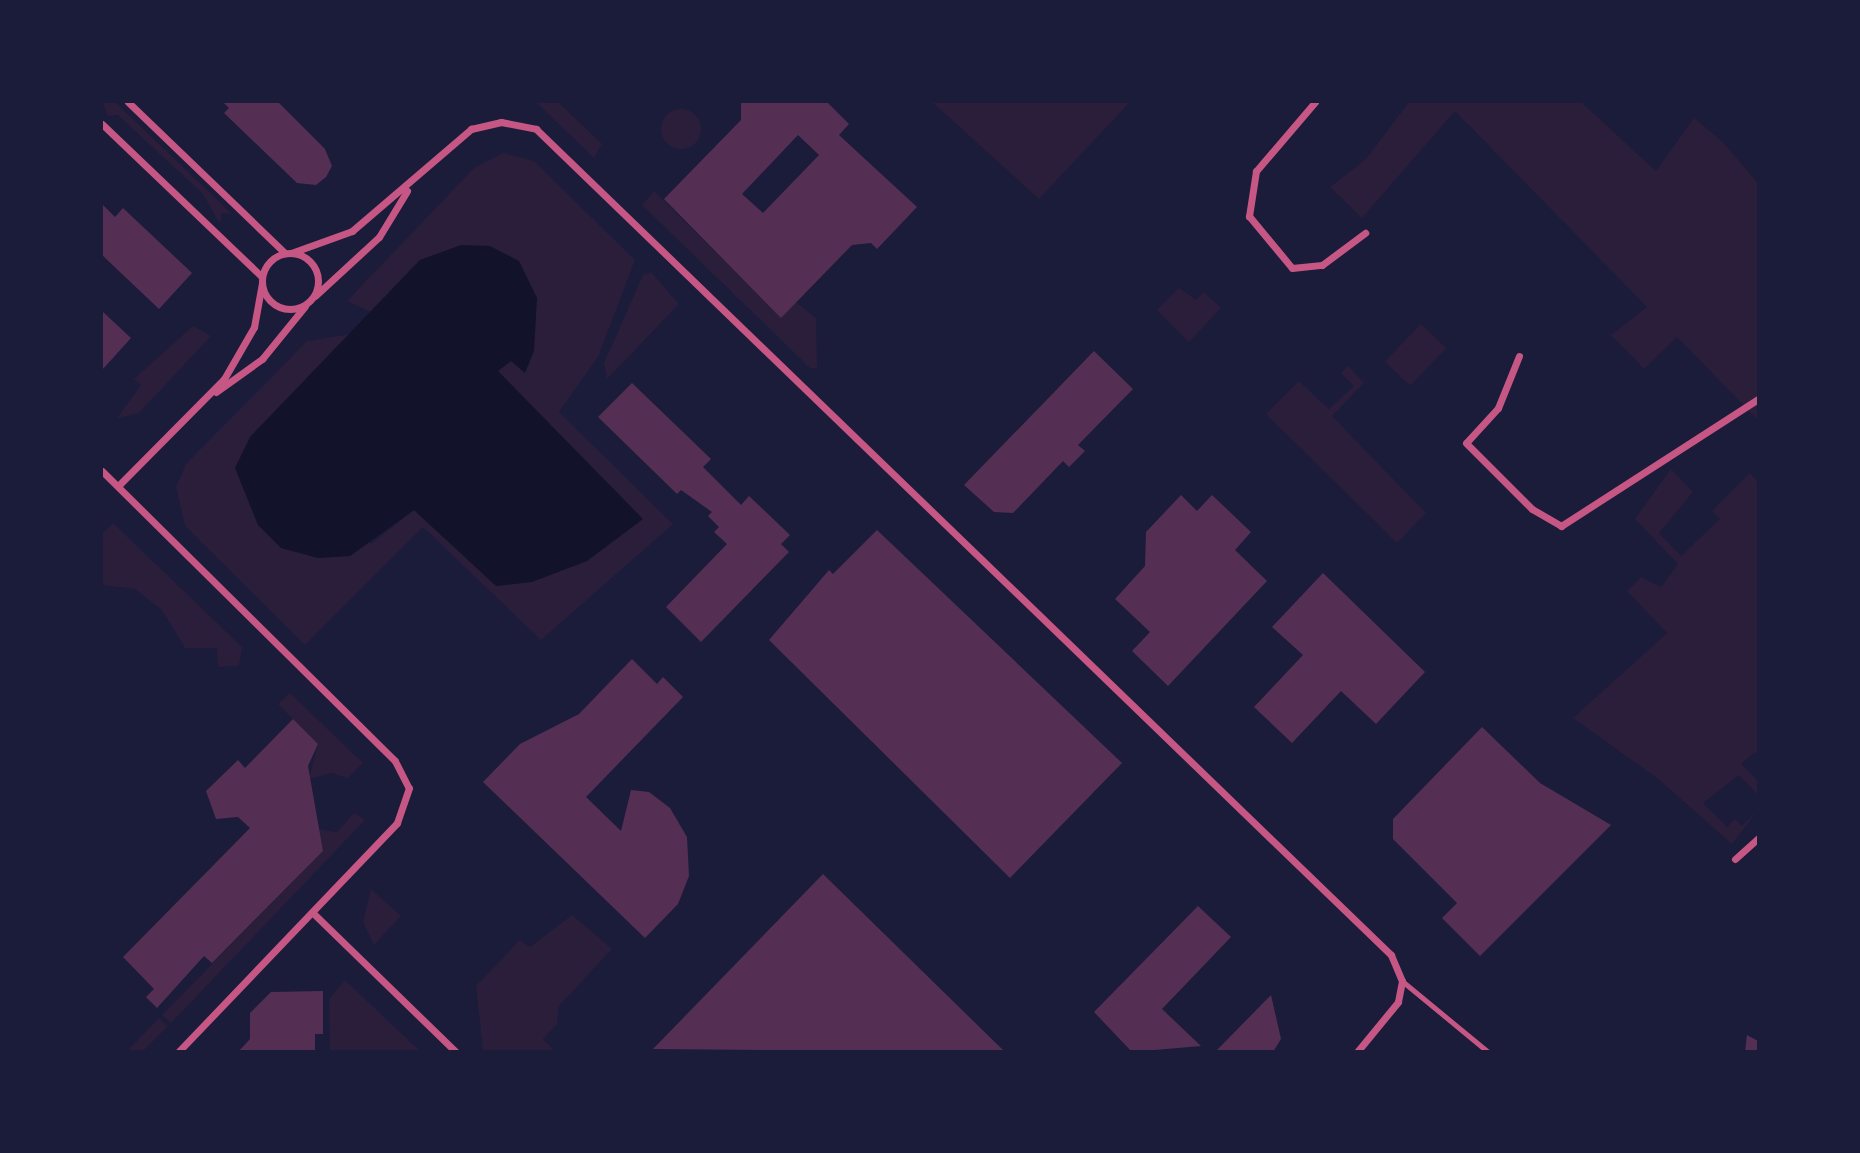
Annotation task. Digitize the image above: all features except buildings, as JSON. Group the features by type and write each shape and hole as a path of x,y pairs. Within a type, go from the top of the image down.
{"street":[{"path":"128,102 288,253 314,265 315,296"},
{"path":"1315,102 1256,171 1249,216 1292,268 1322,265 1365,233"},
{"path":"118,486 204,400 250,335 262,280 270,261 288,253 332,243 409,187 471,129 501,122 536,129 1391,955 1402,981 1398,1002 1357,1052"},
{"path":"102,124 262,280 281,308 307,304"},
{"path":"204,400 262,359 307,304 372,245 409,187"},
{"path":"1519,356 1498,408 1466,443 1532,509 1561,526 1759,399"},
{"path":"102,471 404,775 408,796 397,823 314,914 178,1052"},
{"path":"1735,859 1759,838"},
{"path":"314,914 456,1052"}],"lane":[{"path":"1402,981 1488,1052"}],"shaded area":[{"path":"102,102 115,102 232,214 222,213 220,224 203,194 118,115 108,116"},
{"path":"536,102 558,102 602,144 594,158"},
{"path":"932,102 1130,102 1039,199"},
{"path":"1409,102 1581,102 1656,171 1694,118 1722,141 1758,183 1758,420 1677,337 1644,369 1611,335 1647,307 1455,111 1362,218 1330,187 1366,159"},
{"path":"681,109 689,110 695,115 700,121 700,137 695,143 689,148 681,149 673,148 667,143 662,137 661,129 662,121 667,115 673,110"},
{"path":"503,153 534,161 635,260 598,357 559,412 673,524 541,640 423,527 305,645 185,526 176,487 186,464 307,341 351,334 250,437 371,544 414,510 496,585 642,519 497,371 511,361 420,260 371,312 347,301 474,168"},
{"path":"654,191 781,317 796,302 816,318 817,368 810,368 642,205"},
{"path":"461,245 490,246 519,261 537,298 534,351 525,373 511,361 498,371 643,519 587,561 532,582 496,586 414,510 350,556 318,558 281,548 258,525 235,468 250,437 420,260"},
{"path":"651,272 679,304 607,379 604,363 643,275"},
{"path":"1179,288 1196,300 1204,292 1221,308 1189,342 1157,310"},
{"path":"1421,324 1446,348 1410,386 1385,361"},
{"path":"193,326 211,336 139,413 117,418 141,385 134,379"},
{"path":"1348,366 1364,383 1332,416 1426,513 1397,543 1266,414 1299,381 1329,409 1354,386 1341,373"},
{"path":"1671,469 1693,492 1659,533 1681,556 1720,519 1712,511 1750,473 1758,482 1758,756 1755,752 1741,764 1758,781 1758,795 1739,775 1703,803 1727,827 1735,819 1742,826 1758,810 1732,844 1657,778 1573,718 1667,633 1627,591 1641,577 1661,587 1678,564 1635,519"},
{"path":"113,523 242,647 239,666 218,667 217,648 185,648 162,610 135,589 102,585 102,534"},
{"path":"290,693 363,763 348,778 332,773 309,779 318,744 278,704"},
{"path":"354,813 365,820 171,1023 162,1015 323,851 317,829 337,832"},
{"path":"371,889 401,916 374,945 363,922"},
{"path":"572,915 612,949 559,1006 557,1024 543,1039 555,1051 483,1051 476,986 520,940 530,947"},
{"path":"345,980 420,1051 330,1051 329,999"},
{"path":"159,1018 168,1026 143,1051 127,1051"}]}
